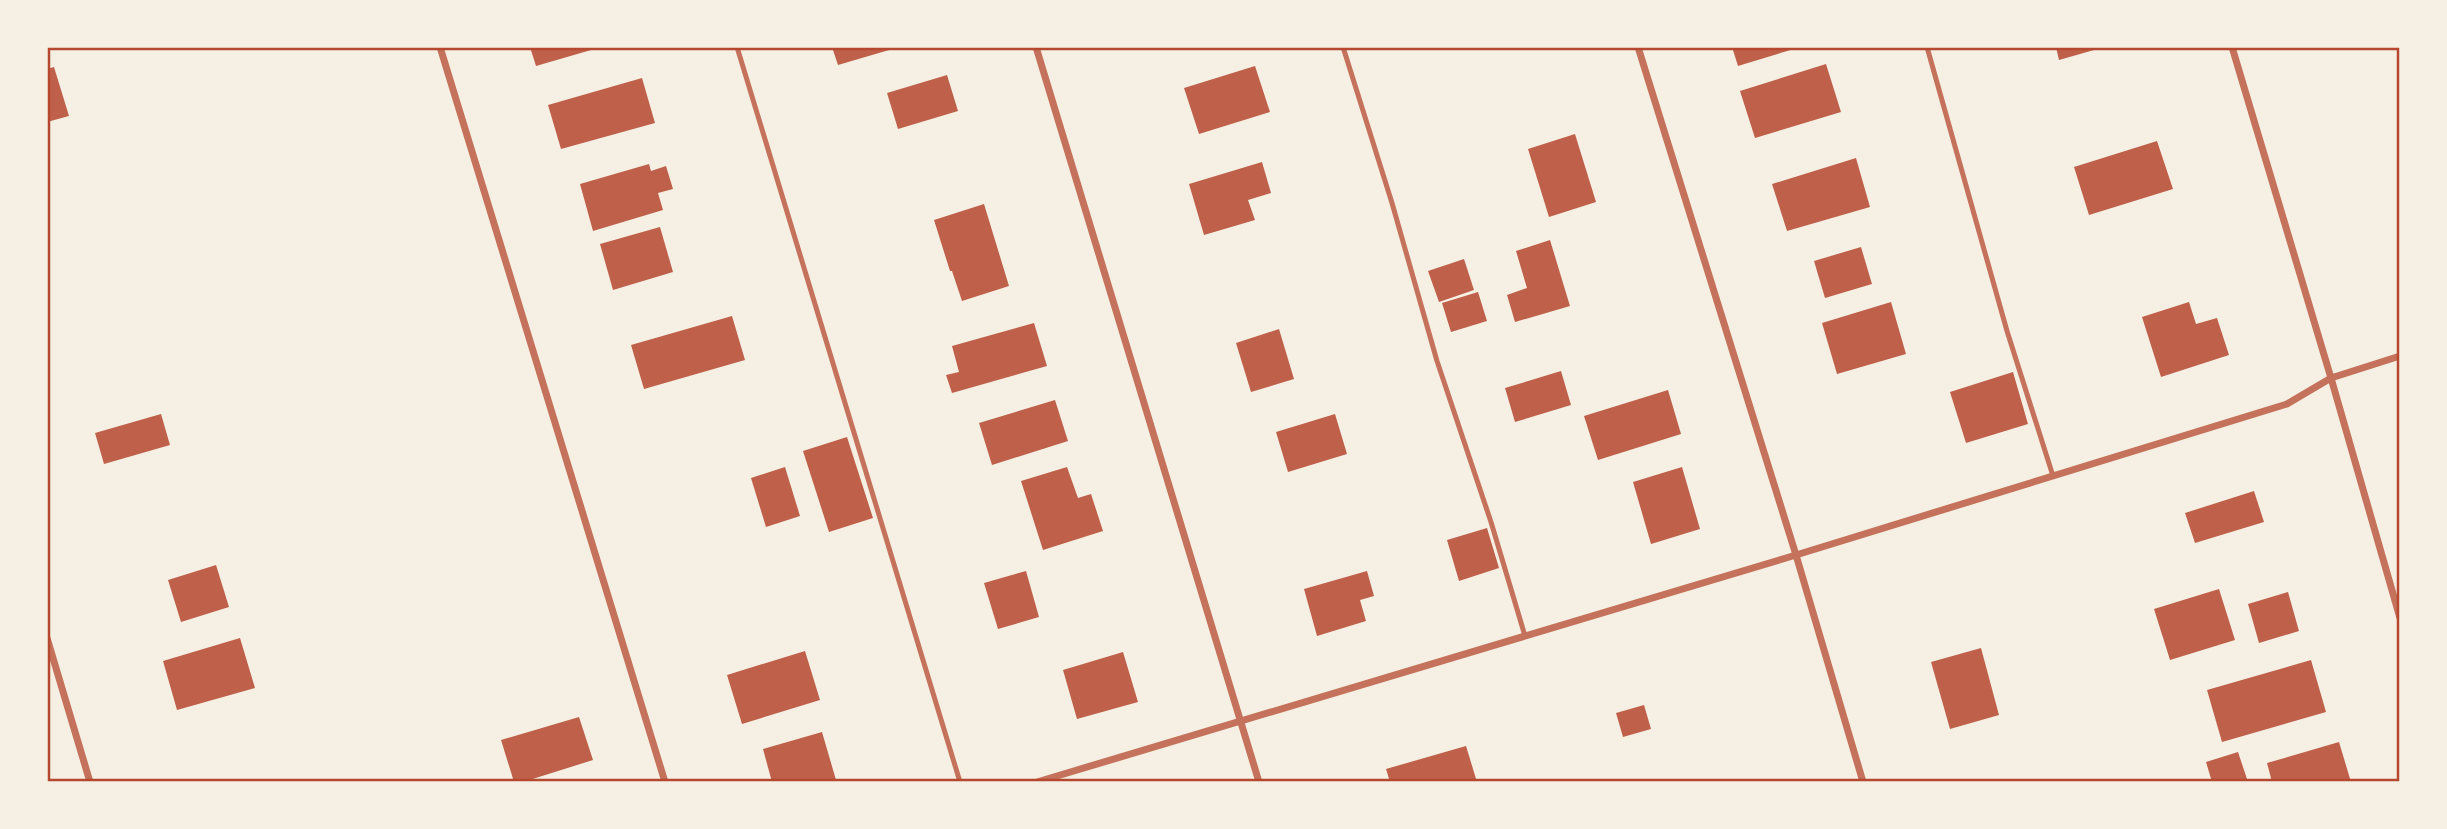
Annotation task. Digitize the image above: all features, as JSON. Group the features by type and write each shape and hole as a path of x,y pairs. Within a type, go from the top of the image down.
{"street":[{"path":"440,47 664,782"},
{"path":"1036,47 1259,782"},
{"path":"1638,47 1796,555 1863,782"},
{"path":"2232,47 2332,378 2400,618"},
{"path":"1037,782 1796,555 2287,404 2332,378 2400,356"},
{"path":"47,638 90,782"}],"lane":[{"path":"737,47 960,782"},
{"path":"1343,47 1392,203 1437,362 1491,522 1525,636"},
{"path":"1927,47 2007,331 2053,476"}],"building":[{"path":"530,47 598,47 598,48 536,66"},
{"path":"832,47 896,47 896,48 838,65"},
{"path":"1732,47 1797,47 1797,48 1738,66"},
{"path":"2056,47 2101,47 2101,48 2059,60"},
{"path":"1826,64 1841,112 1755,138 1740,91"},
{"path":"1255,66 1270,112 1199,134 1184,88"},
{"path":"54,67 69,116 47,122 47,69"},
{"path":"947,75 958,111 898,129 887,93"},
{"path":"642,78 655,123 561,149 548,105"},
{"path":"1575,134 1596,202 1549,217 1528,149"},
{"path":"2157,141 2173,189 2089,215 2074,167"},
{"path":"1856,158 1870,207 1787,231 1772,184"},
{"path":"1262,162 1271,193 1248,200 1255,220 1204,235 1189,184"},
{"path":"649,164 651,171 666,166 673,189 658,193 663,210 593,231 580,184"},
{"path":"984,204 1009,286 962,301 934,220"},
{"path":"660,227 673,272 613,290 600,244"},
{"path":"1550,240 1570,306 1515,322 1507,295 1527,288 1516,251"},
{"path":"1861,247 1872,284 1825,298 1814,261"},
{"path":"1464,259 1474,290 1439,302 1428,271"},
{"path":"1478,292 1487,321 1451,332 1442,303"},
{"path":"1891,302 1906,354 1837,374 1822,323"},
{"path":"2189,302 2196,324 2217,318 2229,355 2161,377 2142,317"},
{"path":"732,316 745,360 644,389 631,345"},
{"path":"1034,323 1047,366 952,393 946,375 959,372 952,346"},
{"path":"1279,329 1294,379 1251,392 1236,343"},
{"path":"1561,371 1571,405 1515,422 1505,388"},
{"path":"2013,372 2028,424 1966,443 1950,392"},
{"path":"1668,390 1681,434 1598,460 1584,416"},
{"path":"1055,400 1068,441 992,465 979,423"},
{"path":"161,414 170,445 104,464 95,433"},
{"path":"1335,414 1347,454 1288,472 1276,432"},
{"path":"847,437 873,518 829,532 803,451"},
{"path":"785,467 800,516 766,527 751,478"},
{"path":"1067,467 1078,498 1091,494 1103,531 1043,550 1021,481"},
{"path":"1682,467 1700,529 1651,544 1633,482"},
{"path":"2254,491 2264,522 2195,543 2185,513"},
{"path":"1487,528 1499,568 1459,581 1447,540"},
{"path":"216,565 229,607 181,622 168,580"},
{"path":"1026,571 1039,617 998,629 984,583"},
{"path":"1367,571 1374,596 1360,600 1366,621 1317,636 1304,589"},
{"path":"2219,589 2235,640 2170,660 2154,609"},
{"path":"2288,592 2299,631 2259,643 2248,604"},
{"path":"240,638 255,688 177,710 163,661"},
{"path":"1981,648 1999,715 1950,729 1931,662"},
{"path":"805,651 820,700 742,724 727,675"},
{"path":"1123,652 1138,702 1077,719 1063,670"},
{"path":"2311,660 2326,712 2222,742 2207,690"},
{"path":"1644,705 1651,729 1623,737 1616,713"},
{"path":"579,717 593,760 523,782 514,782 501,740"},
{"path":"822,732 836,780 772,782 763,749"},
{"path":"2339,742 2351,782 2272,782 2267,763"},
{"path":"1466,746 1477,782 1390,782 1386,769"},
{"path":"2238,752 2248,782 2212,782 2206,762"}]}
